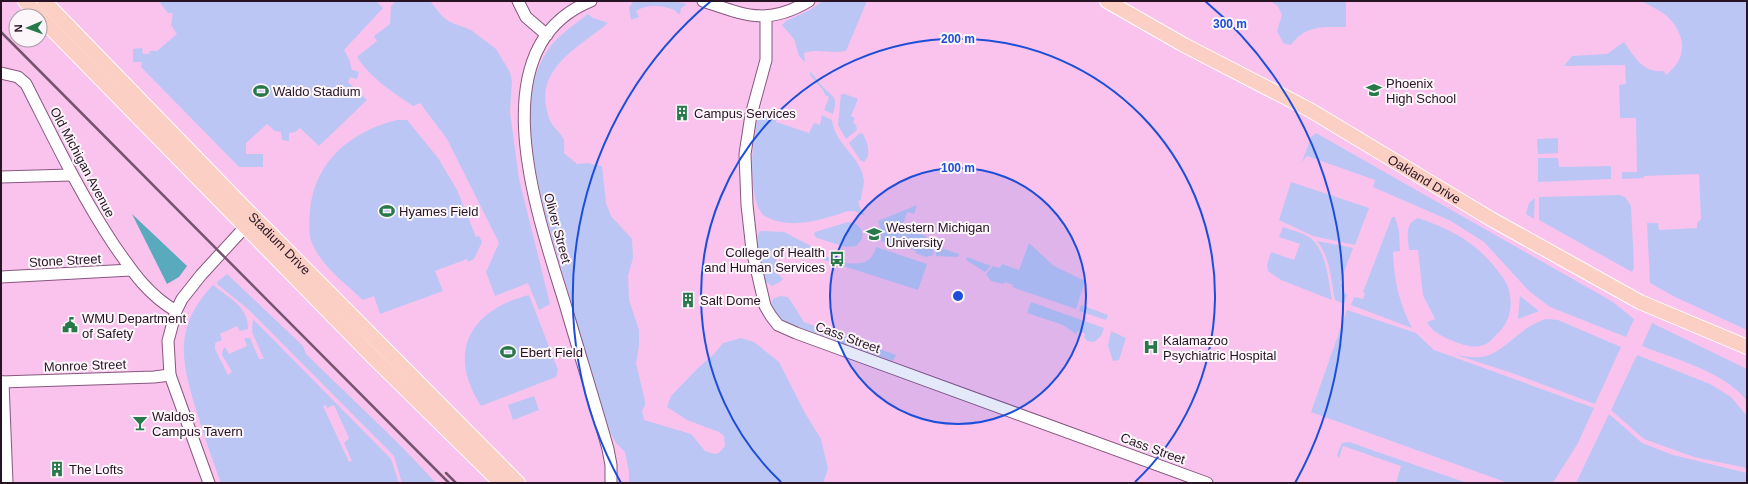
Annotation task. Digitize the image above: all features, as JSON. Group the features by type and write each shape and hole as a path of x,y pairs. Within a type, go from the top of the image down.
{"main road":[{"name":"Stadium Drive","path":"44,1 241,204 518,483"},
{"name":"Oakland Drive","path":"1107,1 1184,45 1310,110 1491,219 1640,302 1747,347"},
{"name":"Stadium Drive","path":"48,24 373,357 501,483"}],"street":[{"path":"518,1 526,17 547,35"},
{"name":"Oliver Street","path":"591,1 567,15 537,47 525,92 524,108 528,162 546,240 608,449 611,465 611,483"},
{"path":"703,1 741,14 766,17 798,8 809,1"},
{"name":"Cass Street","path":"766,17 766,60 749,125 745,178 752,250 765,306 774,320 783,328 796,333 1207,483"},
{"name":"Old Michigan Avenue","path":"1,73 18,76 26,84 71,175 94,214 131,270 158,300 176,311"},
{"path":"1,177 71,175"},
{"path":"209,483 170,375 168,341 176,311 189,289 246,226"},
{"name":"Stone Street","path":"1,277 131,270"},
{"name":"Monroe Street","path":"2,382 154,377 170,375"},
{"path":"2,382 7,483"}],"shaded area":[{"name":"Waldo Stadium","path":"163,1 376,1 383,8 344,50 349,59 352,70 359,72 357,79 350,77 348,82 367,100 319,146 300,128 295,132 289,133 289,141 282,140 281,132 275,131 267,124 246,143 246,154 263,154 263,167 239,167 141,67 142,62 133,62 133,49 142,48 143,54 149,54 150,51 157,51 177,34 171,25 173,13 168,13 160,3"},
{"path":"396,1 430,1 442,16 450,22 471,30 496,49 510,72 512,81 510,112 519,179 550,304 539,310 528,283 495,296 486,272 499,243 447,139 420,103 413,106 390,90 368,72 357,57 377,41 374,36 390,24 391,6"},
{"path":"634,1 673,1 687,4 681,8 680,14 674,10 664,7 644,7 636,11 639,17 631,20 629,7"},
{"path":"823,1 867,1 846,51 819,51 804,53 805,62 799,56 794,39 782,25 786,21 808,11"},
{"path":"1270,1 1346,1 1346,27 1315,28 1296,38 1291,45 1283,43 1277,31 1282,15 1278,6"},
{"path":"1642,1 1747,1 1747,330 1675,297 1650,283 1647,223 1658,223 1659,230 1697,228 1697,223 1701,219 1699,174 1644,176 1644,178 1622,179 1622,172 1637,172 1636,118 1620,118 1619,85 1626,84 1625,65 1564,66 1572,56 1607,54 1624,42 1640,63 1645,67 1656,71 1664,71 1666,75 1678,62 1681,55 1682,48 1679,33 1675,25 1666,15"},
{"path":"588,14 593,18 608,23 561,61 547,84 545,99 549,119 564,139 564,153 577,164 587,163 602,166 606,203 611,216 632,239 633,258 628,276 629,300 639,330 639,346 636,363 645,401 645,406 642,410 644,420 691,434 705,451 715,454 719,453 725,446 724,436 719,432 687,420 667,407 671,396 714,354 723,343 741,338 754,342 779,362 805,413 821,439 828,469 823,483 629,483 629,472 625,452 616,443 608,428 545,213 536,173 531,130 533,87 539,68 548,50 556,40 566,30"},
{"path":"810,72 835,100 833,114 824,110 829,97 825,95 823,90 810,75"},
{"path":"841,94 858,99 851,116 855,118 853,122 856,125 857,130 846,139 838,125"},
{"path":"765,111 778,115 776,122 809,133 814,123 820,125 822,115 832,120 834,129 842,144 854,157 862,172 864,186 861,200 858,201 865,216 854,211 848,211 827,218 794,223 773,220 763,215 758,206 755,194 752,165 754,135 760,113"},
{"name":"Hyames Field","path":"397,120 407,120 438,158 457,190 476,237 479,236 482,242 474,259 468,262 467,259 435,271 443,291 380,314 374,296 363,300 334,274 316,252 310,235 310,210 313,192 319,176 338,150 365,132"},
{"path":"860,133 863,134 868,148 868,155 864,162 860,160 849,143"},
{"path":"1316,133 1613,302 1634,319 1626,337 1550,307 1529,291 1484,242 1451,221 1373,187 1375,180 1307,156 1302,162 1311,137"},
{"path":"1558,138 1558,153 1538,154 1537,139"},
{"path":"1538,158 1558,158 1559,167 1611,166 1611,179 1538,182"},
{"path":"1291,182 1369,208 1355,245 1313,236 1279,220"},
{"path":"1620,195 1625,197 1631,206 1634,267 1632,272 1539,220 1539,197"},
{"path":"1535,198 1534,219 1526,214 1529,203"},
{"path":"917,205 914,214 907,212 902,227 926,236 925,242 932,245 934,255 926,257 905,247 904,249 881,241 881,230 878,221"},
{"path":"132,214 187,266 179,277 167,284"},
{"path":"1392,217 1395,217 1399,231 1400,251 1393,252 1396,282 1404,310 1412,328 1351,305 1354,297 1363,299 1365,293 1363,292"},
{"path":"1418,218 1440,226 1469,242 1486,257 1505,281 1511,301 1509,314 1504,326 1492,340 1486,344 1473,346 1456,342 1438,334 1429,326 1427,322 1435,319 1423,295 1418,250 1409,250 1408,241 1409,227 1414,220"},
{"path":"848,222 860,227 862,232 862,239 856,246 845,247 817,238 814,235 815,232"},
{"path":"1283,227 1309,237 1320,250 1326,266 1332,300 1281,280 1268,271 1267,265 1271,252 1294,260 1300,244 1279,237"},
{"path":"760,231 784,232 813,247 812,250 829,258 848,263 857,264 866,261 872,256 876,247 927,264 918,290 784,247 776,255 777,273 783,279 772,286 765,281 760,263 757,241"},
{"path":"1317,241 1353,248 1340,283 1343,284 1341,290 1347,295 1344,304 1335,300 1325,254"},
{"path":"1029,243 1054,266 1085,281 1076,309 1012,287 1013,285 1005,282 1003,284 991,281 986,274 993,266 1000,268 1002,264 1019,270"},
{"path":"935,246 959,254 958,257 936,256"},
{"path":"967,257 991,266 985,272 966,260"},
{"path":"227,274 303,346 306,354 402,447 436,483 402,483 394,456 248,309 217,284 217,282"},
{"path":"213,285 232,299 245,314 248,329 240,331 237,326 220,334 222,340 215,343 215,349 228,375 232,372 222,355 223,349 225,347 229,354 247,346 244,338 250,338 259,359 264,359 252,332 253,319 391,459 399,483 221,483 199,419 185,366 185,333 190,318 199,302","holes":["326,405 327,408 334,405 349,438 344,443 352,461 349,462 323,406"]},
{"name":"Ebert Field","path":"529,295 558,370 556,377 481,406 471,386 465,368 465,351 470,336 479,322 492,311 509,302"},
{"path":"780,296 788,297 804,322 896,355 893,361 786,323 778,316 771,306 773,299"},
{"path":"1520,296 1539,311 1518,319"},
{"path":"1031,302 1104,328 1101,336 1094,342 1087,341 1084,337 1085,334 1078,331 1076,334 1063,325 1027,313"},
{"path":"1081,305 1108,315 1106,320 1079,311"},
{"path":"1347,310 1416,333 1434,350 1594,408 1578,443 1554,481 1552,483 1508,483 1311,412"},
{"path":"1546,319 1558,320 1621,347 1595,404 1509,372 1456,355 1481,357 1489,355 1505,346 1528,327"},
{"path":"1652,323 1747,369 1747,401 1738,391 1713,374 1684,361 1642,346"},
{"path":"1111,331 1126,338 1119,360 1113,361 1108,346"},
{"path":"1637,355 1710,384 1731,397 1747,416 1747,468 1694,457 1644,439 1611,410"},
{"path":"534,396 539,410 513,420 508,405"},
{"path":"1609,414 1642,443 1673,455 1747,473 1747,483 1576,483"},
{"path":"1350,442 1467,483 1396,483 1401,466 1343,446 1339,458 1337,455 1342,443"}],"railway":[{"path":"1,32 449,483"},
{"path":"446,473 456,483"}],"place":[{"name":"Phoenix High School","path":"1374,90"},
{"name":"Waldo Stadium","path":"261,91"},
{"name":"Campus Services","path":"682,113"},
{"name":"Hyames Field","path":"387,211"},
{"name":"Western Michigan University","path":"874,234"},
{"name":"College of Health and Human Services","path":"837,259"},
{"name":"Salt Dome","path":"688,300"},
{"name":"WMU Department of Safety","path":"70,325"},
{"name":"Kalamazoo Psychiatric Hospital","path":"1151,347"},
{"name":"Ebert Field","path":"508,352"},
{"name":"Waldos Campus Tavern","path":"140,423"},
{"name":"The Lofts","path":"57,469"}]}
